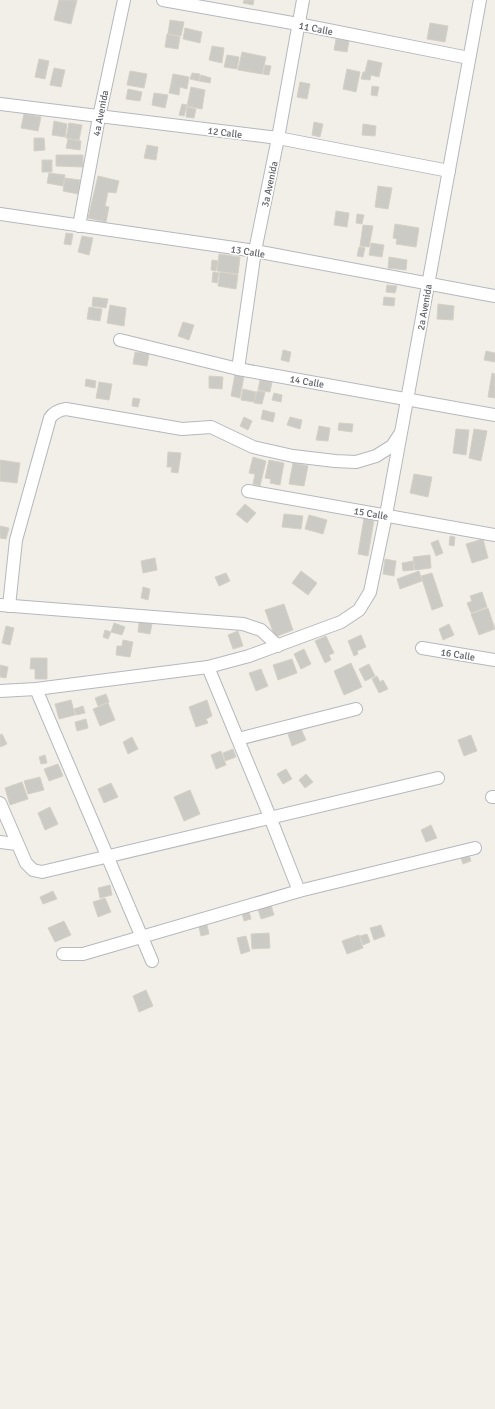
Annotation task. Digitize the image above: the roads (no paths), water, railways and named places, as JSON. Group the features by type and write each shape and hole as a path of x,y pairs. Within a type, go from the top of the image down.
{"street":[{"name":"4a Avenida","path":"79,226 99,117 124,0"},
{"name":"11 Calle","path":"163,0 298,24 469,58"},
{"name":"3a Avenida","path":"238,369 255,251 278,138 302,0"},
{"name":"2a Avenida","path":"278,646 341,622 359,610 370,592 408,399 480,0"},
{"name":"12 Calle","path":"0,104 278,138 449,171"},
{"name":"13 Calle","path":"0,214 255,251 495,296"},
{"name":"14 Calle","path":"120,340 238,369 495,415"},
{"path":"0,690 36,689 208,667 249,656 278,646 261,630 244,624 5,606 16,540 50,418 54,413 66,409 182,429 211,427 253,447 292,456 335,461 356,462 376,456 392,446 402,431"},
{"name":"15 Calle","path":"248,491 495,535"},
{"name":"16 Calle","path":"422,648 495,660"},
{"path":"208,667 299,891"},
{"path":"36,689 152,960"},
{"path":"238,739 356,709"},
{"path":"0,803 26,863 33,870 42,872 438,778"},
{"path":"0,842 17,844"},
{"path":"63,954 83,954 299,891 475,848"}]}
